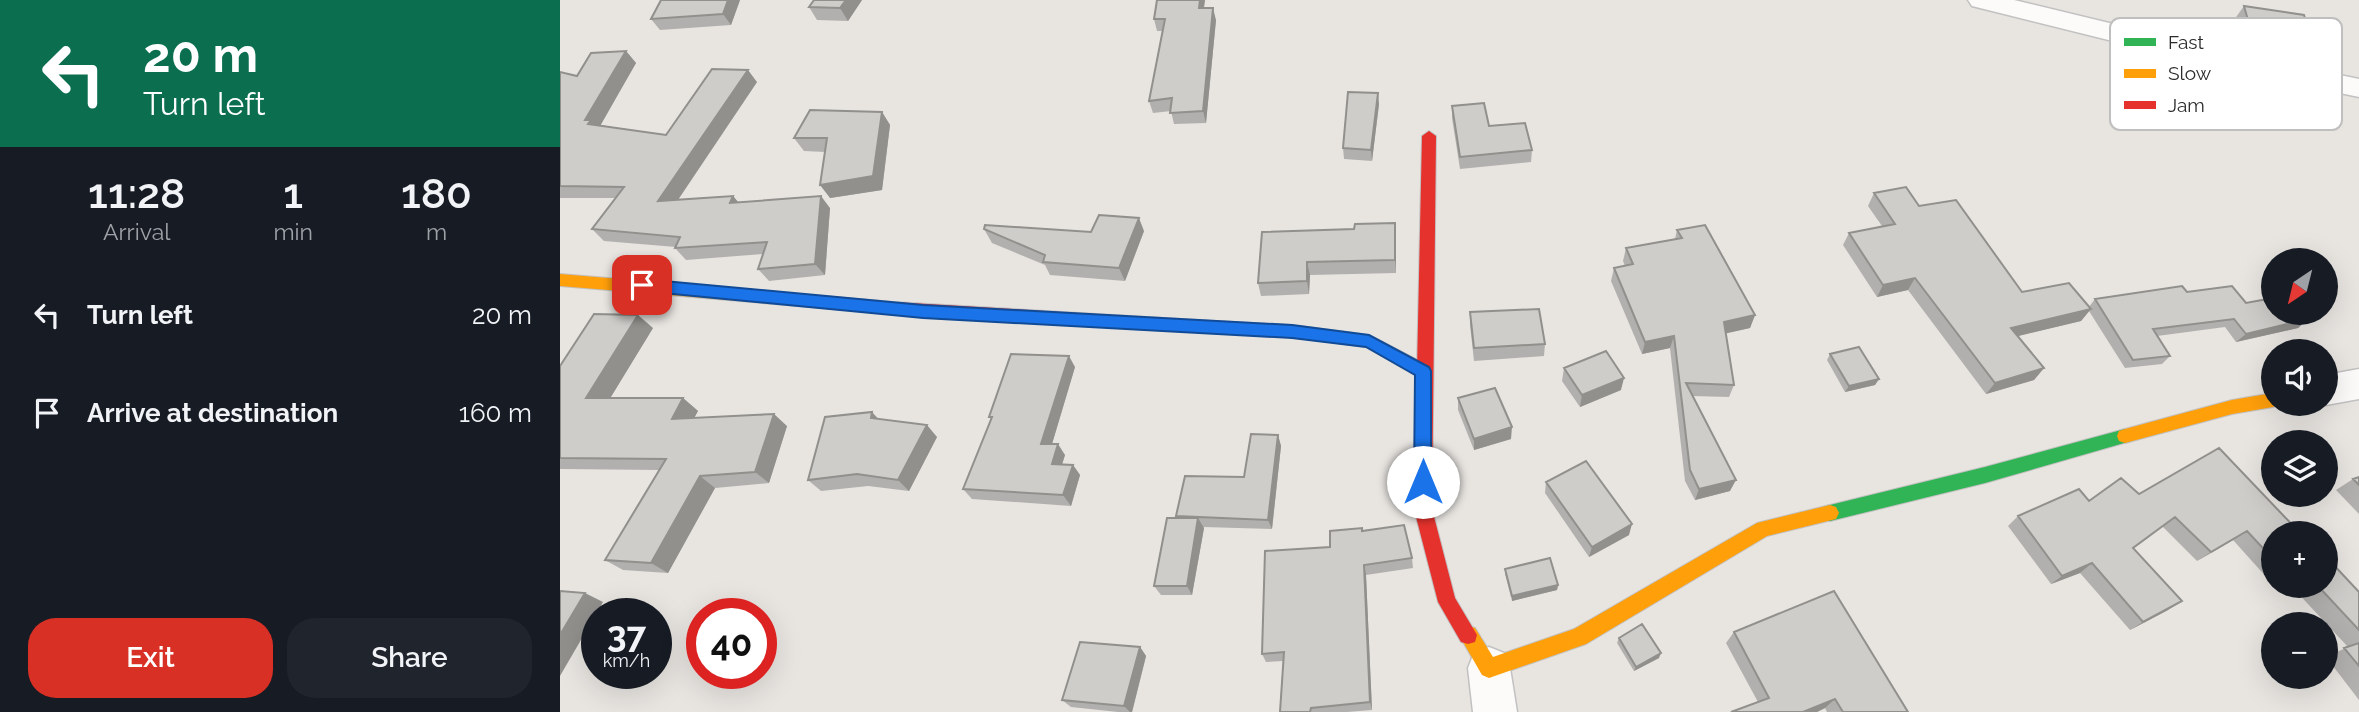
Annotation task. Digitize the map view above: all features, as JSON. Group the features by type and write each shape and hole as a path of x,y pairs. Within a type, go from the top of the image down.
{"street":[{"path":"1981,0 2110,32"},
{"path":"1429,136 1423,371 1423,509 1447,602 1489,668 1495,712"},
{"path":"560,280 923,312 1292,331 1369,341 1423,371"},
{"path":"2338,388 2359,384"},
{"path":"1489,668 1579,637 1763,529 1985,475 2232,407 2261,402"}],"building":[{"path":"661,0 728,0 723,14 651,19"},
{"path":"814,0 846,0 840,8 809,7"},
{"path":"1157,0 1200,0 1199,8 1213,8 1203,111 1170,113 1172,98 1149,101 1165,19 1154,19"},
{"path":"2244,6 2304,15 2305,18 2247,18"},
{"path":"626,51 585,120 591,120 588,124 666,135 712,69 748,70 658,201 733,196 730,203 821,196 815,264 758,269 767,242 675,248 680,237 592,229 624,187 560,186 560,72 577,76 591,53"},
{"path":"1348,92 1378,93 1371,150 1343,148"},
{"path":"1484,103 1489,126 1525,123 1532,150 1460,157 1452,106"},
{"path":"810,110 882,112 873,176 820,185 827,138 794,138"},
{"path":"1906,187 1919,206 1956,200 2022,292 2069,283 2091,309 2011,328 2044,368 1995,383 1915,278 1883,285 1849,233 1895,224 1874,193"},
{"path":"1099,215 1139,218 1119,268 1043,262 1045,255 984,229 985,225 1091,232"},
{"path":"1395,223 1395,260 1307,262 1307,281 1258,283 1262,232 1354,229 1355,224"},
{"path":"1705,225 1755,315 1724,322 1734,385 1686,383 1736,480 1699,489 1690,470 1674,336 1645,342 1614,268 1633,264 1626,248 1682,238 1677,230"},
{"path":"2182,286 2187,292 2232,286 2246,303 2261,300 2261,326 2279,326 2246,334 2234,319 2153,329 2170,356 2133,360 2095,299"},
{"path":"1539,309 1545,344 1474,348 1470,312"},
{"path":"594,314 638,315 586,398 683,398 672,419 774,414 755,472 700,476 651,563 605,560 666,459 560,458 560,366"},
{"path":"1859,347 1879,379 1849,386 1830,354"},
{"path":"1606,351 1624,378 1582,395 1564,368"},
{"path":"1011,354 1069,356 1041,444 1058,444 1052,464 1073,465 1063,495 963,489 992,417 989,417"},
{"path":"1495,388 1512,427 1474,439 1458,398"},
{"path":"872,412 871,418 927,425 898,480 857,474 808,480 825,417"},
{"path":"1251,434 1278,435 1268,520 1176,516 1185,476 1244,477"},
{"path":"2219,448 2261,492 2261,507 2275,507 2289,521 2261,521 2261,546 2247,531 2211,552 2175,517 2133,548 2182,601 2143,622 2092,563 2062,576 2018,516 2079,489 2089,501 2121,478 2139,494"},
{"path":"1586,461 1632,524 1592,547 1546,482"},
{"path":"1167,518 1198,518 1187,586 1154,586"},
{"path":"1404,525 1412,558 1364,565 1370,702 1311,708 1310,712 1280,712 1284,652 1262,654 1265,551 1330,547 1330,531 1362,528 1362,531"},
{"path":"1550,558 1558,585 1512,596 1505,569"},
{"path":"2338,570 2359,592 2359,630 2329,598 2338,598"},
{"path":"560,591 585,593 581,598 560,635"},
{"path":"1834,591 1908,712 1843,712 1835,699 1803,712 1731,712 1769,698 1734,632"},
{"path":"1642,624 1661,653 1636,667 1619,638"},
{"path":"1080,642 1140,647 1124,706 1062,700"},
{"path":"2359,643 2359,666 2344,648"}],"traffic: fast":[{"path":"1830,513 1985,475 2125,436"}],"traffic: slow":[{"path":"560,280 894,308"},
{"path":"1215,327 1292,331 1369,341 1423,371"},
{"path":"2125,436 2232,407 2261,402"},
{"path":"1468,635 1489,668 1579,637 1763,529 1830,513"}],"traffic: jam":[{"path":"1429,136 1423,509 1447,602 1468,635"},
{"path":"894,308 1215,327"}],"route":[{"path":"642,285 923,312 1292,331 1369,341 1423,371 1423,482"}]}
